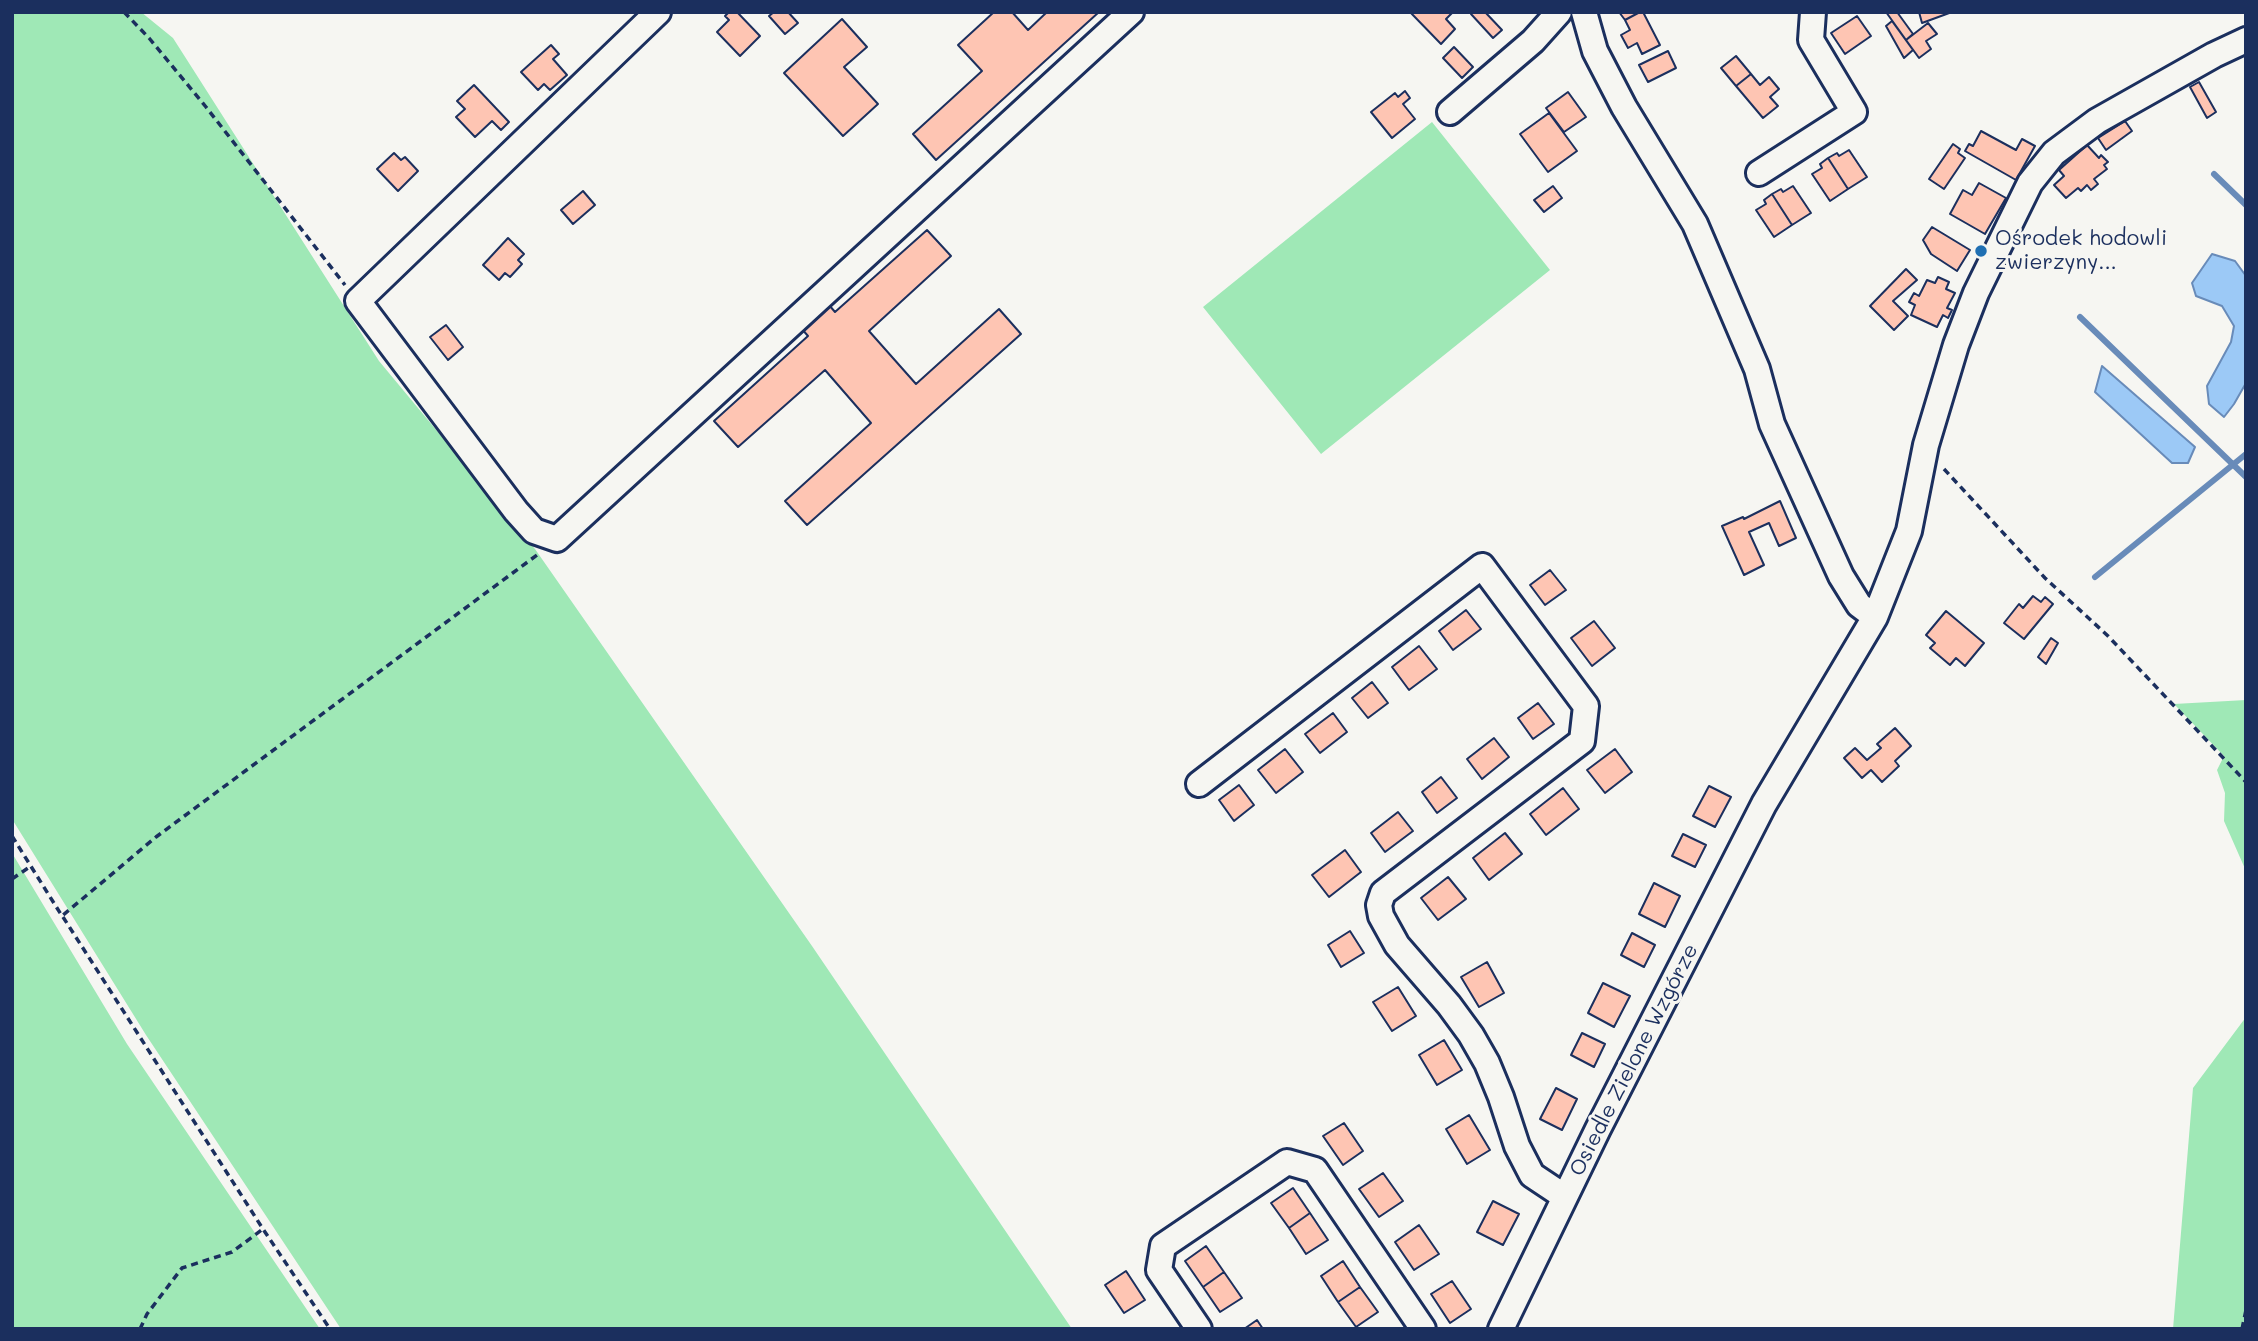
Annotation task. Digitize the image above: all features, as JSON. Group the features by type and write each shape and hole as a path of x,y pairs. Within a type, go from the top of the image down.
{"street":[{"path":"658,12 358,301 516,511 534,531 557,539 1131,12"},
{"path":"1450,111 1533,41 1559,12"},
{"path":"1584,12 1595,51 1624,107 1695,224 1757,369 1772,424 1841,576 1859,605 1875,617"},
{"path":"1759,173 1854,112 1811,40 1813,12"},
{"name":"Osiedle Zielone Wzgórze","path":"1199,784 1482,566 1586,706 1582,741 1383,893 1379,905 1381,916 1397,946 1449,1005 1476,1044 1502,1097 1517,1146 1532,1175 1565,1196 1764,804 1875,617 1909,531 1926,444 1952,357 1976,293 2023,196 2054,153 2097,121 2214,55 2246,40"},
{"path":"1199,1329 1160,1270 1163,1246 1287,1162 1315,1170 1423,1329"},
{"path":"1501,1329 1565,1196"}],"path":[{"path":"124,12 206,107 358,301"},
{"path":"1926,444 1944,468 2045,578 2108,636 2246,782"},
{"path":"62,916 156,836 557,539"},
{"path":"12,836 330,1329"},
{"path":"12,879 31,866"},
{"path":"141,1329 147,1314 182,1268 232,1252 263,1229"},
{"path":"2242,1329 2246,1310"}],"green space":[{"path":"12,12 141,12 173,38 379,361 535,549 812,946 1072,1329 341,1329 146,1035 12,819"},
{"path":"1432,122 1550,270 1321,454 1203,307"},
{"path":"2246,700 2246,871 2224,821 2225,793 2217,770 2224,756 2174,704"},
{"path":"12,853 127,1044 320,1329 12,1329"},
{"path":"2246,1017 2246,1329 2173,1329 2193,1088"}],"water":[{"path":"2212,254 2235,261 2246,276 2246,383 2224,417 2209,404 2207,386 2231,342 2234,326 2222,306 2196,296 2192,283"},
{"path":"2102,366 2195,447 2188,463 2172,463 2095,392"}],"building":[{"path":"729,12 737,12 760,36 740,56 717,32 729,20 725,16"},
{"path":"774,12 788,12 798,23 785,34 769,16"},
{"path":"994,12 1012,12 1028,30 1047,12 1099,12 936,160 913,134 982,71 958,45"},
{"path":"1410,12 1453,12 1446,19 1455,29 1441,44"},
{"path":"1485,12 1502,30 1493,38 1471,14"},
{"path":"1619,12 1640,12 1625,20"},
{"path":"1643,12 1660,45 1642,54 1637,43 1628,48 1621,35 1630,30 1625,20"},
{"path":"1886,12 1897,12 1913,34 1906,40"},
{"path":"1919,12 1952,12 1922,23"},
{"path":"1857,16 1871,36 1845,54 1831,33"},
{"path":"842,19 867,47 844,67 878,104 843,136 784,73"},
{"path":"1892,21 1913,50 1904,58 1886,26"},
{"path":"1928,23 1937,34 1926,41 1931,49 1919,58 1906,40"},
{"path":"551,45 559,54 553,59 567,75 550,90 544,84 538,90 521,72"},
{"path":"1454,47 1473,67 1462,78 1443,58"},
{"path":"1668,51 1676,68 1648,82 1639,65"},
{"path":"1736,56 1751,74 1736,86 1721,68"},
{"path":"1751,74 1760,85 1769,77 1779,89 1770,97 1778,106 1763,118 1736,86"},
{"path":"2199,82 2216,112 2207,118 2190,87"},
{"path":"474,85 509,122 501,130 492,121 475,137 456,117 465,109 457,101"},
{"path":"1405,91 1410,98 1403,104 1415,119 1392,138 1371,112 1395,93 1398,97"},
{"path":"1568,92 1586,117 1564,132 1546,108"},
{"path":"1549,113 1577,151 1548,172 1520,134"},
{"path":"2125,121 2132,131 2106,150 2098,138"},
{"path":"1981,131 2016,150 2022,139 2035,146 2016,180 1965,151 1969,144 1973,146"},
{"path":"1953,144 1965,158 1944,189 1929,179"},
{"path":"2087,145 2099,158 2101,155 2108,162 2104,165 2107,169 2094,179 2098,184 2091,190 2087,185 2081,191 2078,188 2066,198 2054,185 2064,176 2059,170"},
{"path":"1849,150 1867,177 1848,189 1828,158"},
{"path":"394,153 401,160 405,157 418,171 398,191 377,169"},
{"path":"1828,158 1848,189 1830,201 1812,174 1822,168 1820,164"},
{"path":"1979,183 2006,198 1985,234 1950,214 1963,190 1972,195"},
{"path":"1553,186 1562,198 1544,212 1534,200"},
{"path":"1793,186 1811,213 1792,225 1772,194"},
{"path":"583,191 595,205 573,224 561,210"},
{"path":"1772,194 1792,225 1774,237 1756,210 1766,204 1764,200"},
{"path":"1932,227 1970,250 1957,271 1931,254 1923,240"},
{"path":"927,230 951,256 869,331 916,384 999,309 1021,334 807,525 785,501 871,423 825,370 738,447 714,421 808,336 801,328 829,305 835,312"},
{"path":"508,238 524,254 518,260 522,264 510,277 505,273 499,280 483,265"},
{"path":"1906,269 1917,280 1893,301 1908,316 1894,330 1870,306"},
{"path":"1938,277 1949,282 1946,289 1955,293 1947,308 1952,310 1948,318 1943,315 1937,327 1911,315 1915,305 1909,302 1914,293 1919,296 1927,280 1935,283"},
{"path":"446,325 463,347 448,360 430,337"},
{"path":"1780,501 1796,538 1779,546 1769,523 1749,532 1764,565 1744,575 1722,526 1743,517 1744,519"},
{"path":"1550,570 1566,590 1545,605 1530,585"},
{"path":"2033,596 2041,602 2045,597 2053,604 2024,639 2004,623 2019,604 2023,608"},
{"path":"1466,610 1481,629 1453,650 1439,631"},
{"path":"1946,611 1984,643 1965,666 1956,658 1950,665 1930,648 1935,643 1926,635"},
{"path":"1594,621 1615,648 1592,666 1571,638"},
{"path":"2051,638 2058,643 2046,664 2038,657"},
{"path":"1419,646 1437,669 1409,690 1392,667"},
{"path":"1372,682 1388,703 1368,718 1352,698"},
{"path":"1538,703 1554,724 1533,739 1518,718"},
{"path":"1333,713 1347,732 1320,753 1305,734"},
{"path":"1895,728 1911,746 1895,761 1899,766 1882,782 1871,770 1862,778 1844,758 1855,748 1867,760 1881,748 1877,744"},
{"path":"1494,738 1509,757 1482,779 1467,759"},
{"path":"1285,749 1303,772 1276,793 1258,770"},
{"path":"1615,749 1632,772 1605,793 1587,770"},
{"path":"1441,777 1457,798 1437,813 1422,792"},
{"path":"1239,785 1254,805 1234,821 1219,800"},
{"path":"1709,786 1731,797 1715,827 1693,816"},
{"path":"1563,788 1579,809 1546,835 1530,814"},
{"path":"1398,812 1413,831 1385,852 1371,833"},
{"path":"1505,833 1522,854 1489,880 1473,858"},
{"path":"1683,834 1706,845 1695,867 1672,856"},
{"path":"1345,850 1361,872 1329,897 1312,875"},
{"path":"1448,877 1466,899 1438,920 1421,898"},
{"path":"1654,883 1680,896 1665,927 1639,914"},
{"path":"1350,931 1364,953 1341,967 1328,945"},
{"path":"1632,933 1655,945 1644,967 1621,955"},
{"path":"1487,962 1504,993 1479,1007 1461,977"},
{"path":"1603,983 1630,996 1614,1027 1588,1013"},
{"path":"1398,987 1416,1016 1392,1031 1373,1002"},
{"path":"1582,1033 1605,1044 1594,1067 1571,1055"},
{"path":"1444,1040 1462,1070 1437,1085 1419,1055"},
{"path":"1556,1088 1577,1099 1562,1130 1540,1119"},
{"path":"1469,1115 1490,1150 1467,1164 1446,1129"},
{"path":"1344,1123 1363,1151 1343,1165 1323,1136"},
{"path":"1383,1173 1403,1201 1379,1217 1359,1189"},
{"path":"1293,1188 1310,1213 1289,1228 1271,1203"},
{"path":"1493,1201 1519,1214 1503,1245 1477,1232"},
{"path":"1310,1213 1328,1240 1306,1254 1289,1228"},
{"path":"1419,1225 1439,1254 1414,1270 1395,1242"},
{"path":"1206,1246 1224,1272 1203,1287 1185,1261"},
{"path":"1343,1261 1360,1287 1338,1302 1321,1276"},
{"path":"1126,1271 1145,1300 1124,1313 1105,1285"},
{"path":"1224,1272 1242,1298 1220,1312 1203,1287"},
{"path":"1452,1281 1471,1309 1450,1323 1431,1294"},
{"path":"1360,1287 1378,1312 1356,1327 1338,1302"},
{"path":"1257,1320 1263,1329 1244,1329"}],"waterway":[{"path":"2214,174 2246,205"},
{"path":"2080,317 2246,477"},
{"path":"2095,577 2246,454"}],"place":[{"name":"Ośrodek hodowli zwierzyny...","path":"1981,251"}]}
